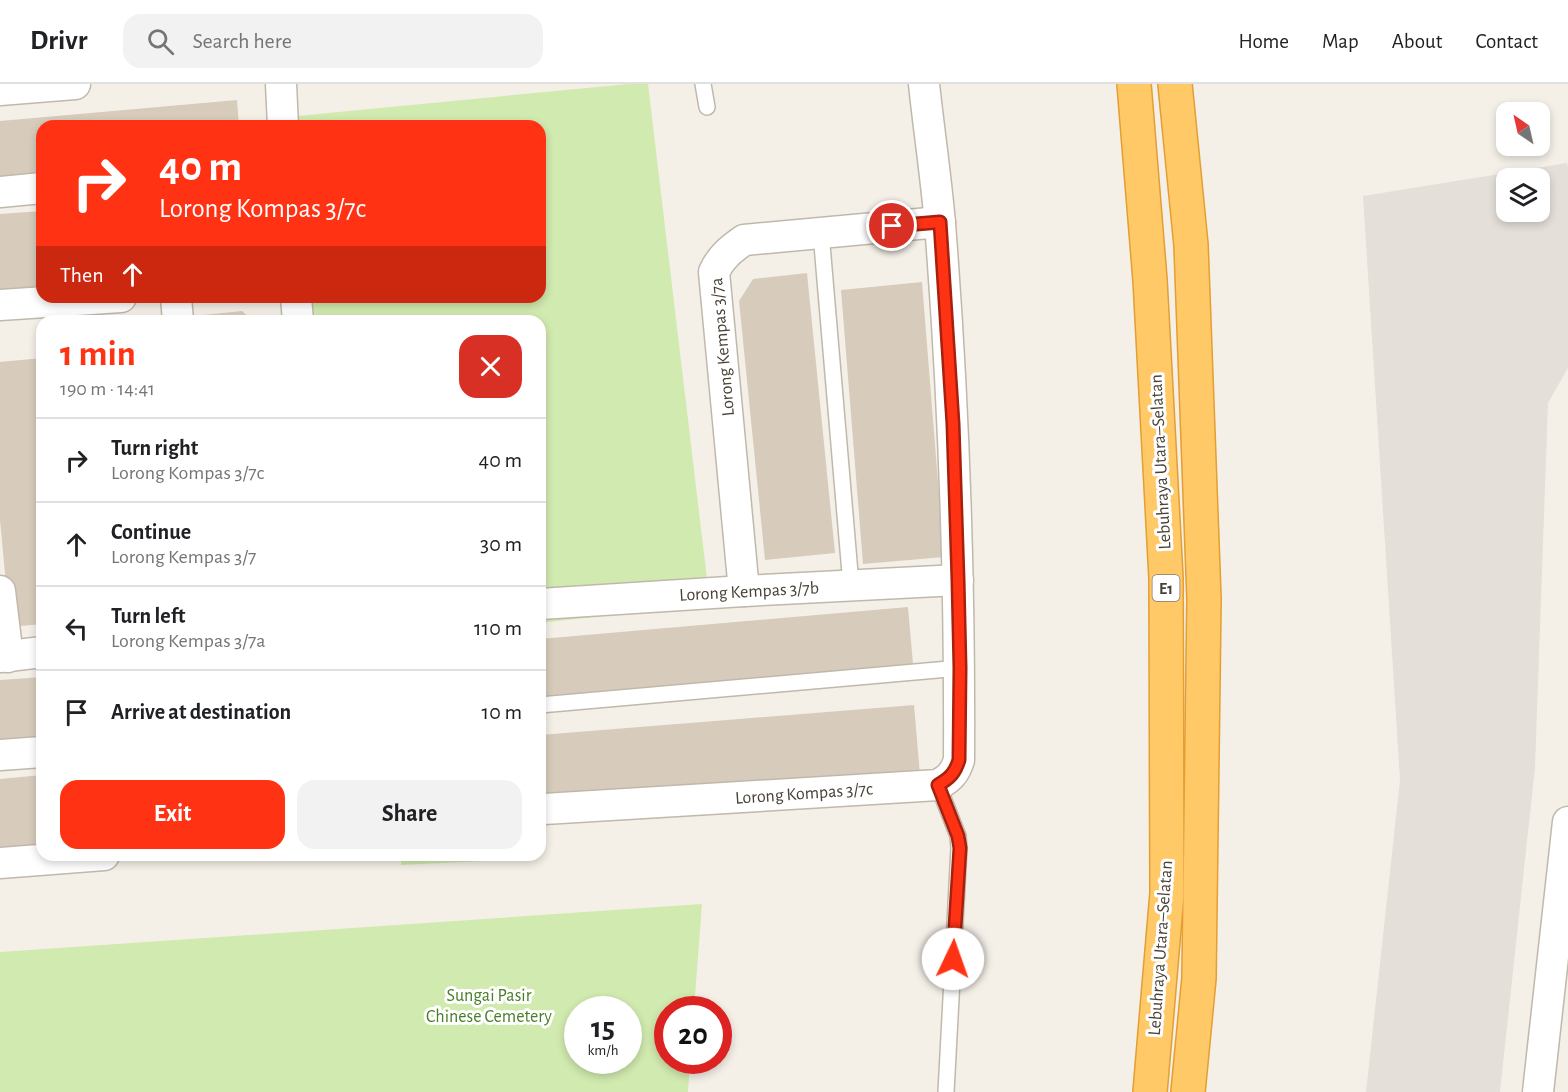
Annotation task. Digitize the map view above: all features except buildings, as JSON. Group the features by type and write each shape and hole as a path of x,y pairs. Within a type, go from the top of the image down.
{"highway":[{"name":"Lebuhraya Utara–Selatan","path":"1134,84 1150,280 1166,578 1167,893 1150,1092"},
{"name":"Lebuhraya Utara–Selatan","path":"1174,84 1191,245 1204,599 1199,978 1188,1092"}],"street":[{"path":"0,90 75,84"},
{"path":"281,84 283,120"},
{"path":"924,84 940,222 953,424 960,668 959,760 956,772 938,785"},
{"path":"0,192 36,189"},
{"name":"Lorong Kempas 3/7a","path":"744,591 714,272 719,262 728,251 744,240 940,222"},
{"path":"0,305 69,311 99,303"},
{"name":"Lorong Kempas 3/7b","path":"546,604 958,580"},
{"path":"0,591 4,657 36,653"},
{"path":"0,756 36,753"},
{"name":"Lorong Kompas 3/7c","path":"546,809 938,785"},
{"path":"1538,1092 1568,822"},
{"path":"0,863 36,860"}],"lane":[{"path":"703,84 707,107"},
{"path":"821,233 851,585"},
{"path":"546,704 960,668"},
{"path":"938,785 958,836 960,848 946,1092"}],"shaded area":[{"path":"1567,163 1568,368 1548,403 1535,767 1500,1092 1366,1092 1400,780 1363,196 1496,174 1496,222 1550,222 1550,168 1536,168"}],"green space":[{"path":"628,84 648,84 710,604 546,622 546,315 302,315 302,303 546,303 546,120 287,120 287,117"},
{"path":"401,861 485,861 401,865"},
{"name":"Sungai Pasir Chinese Cemetery","path":"702,904 695,996 654,996 654,1074 689,1074 688,1092 0,1092 0,952"}],"route":[{"path":"892,226 940,222 953,424 960,668 959,760 956,772 938,785 958,836 960,848 953,959"}]}
